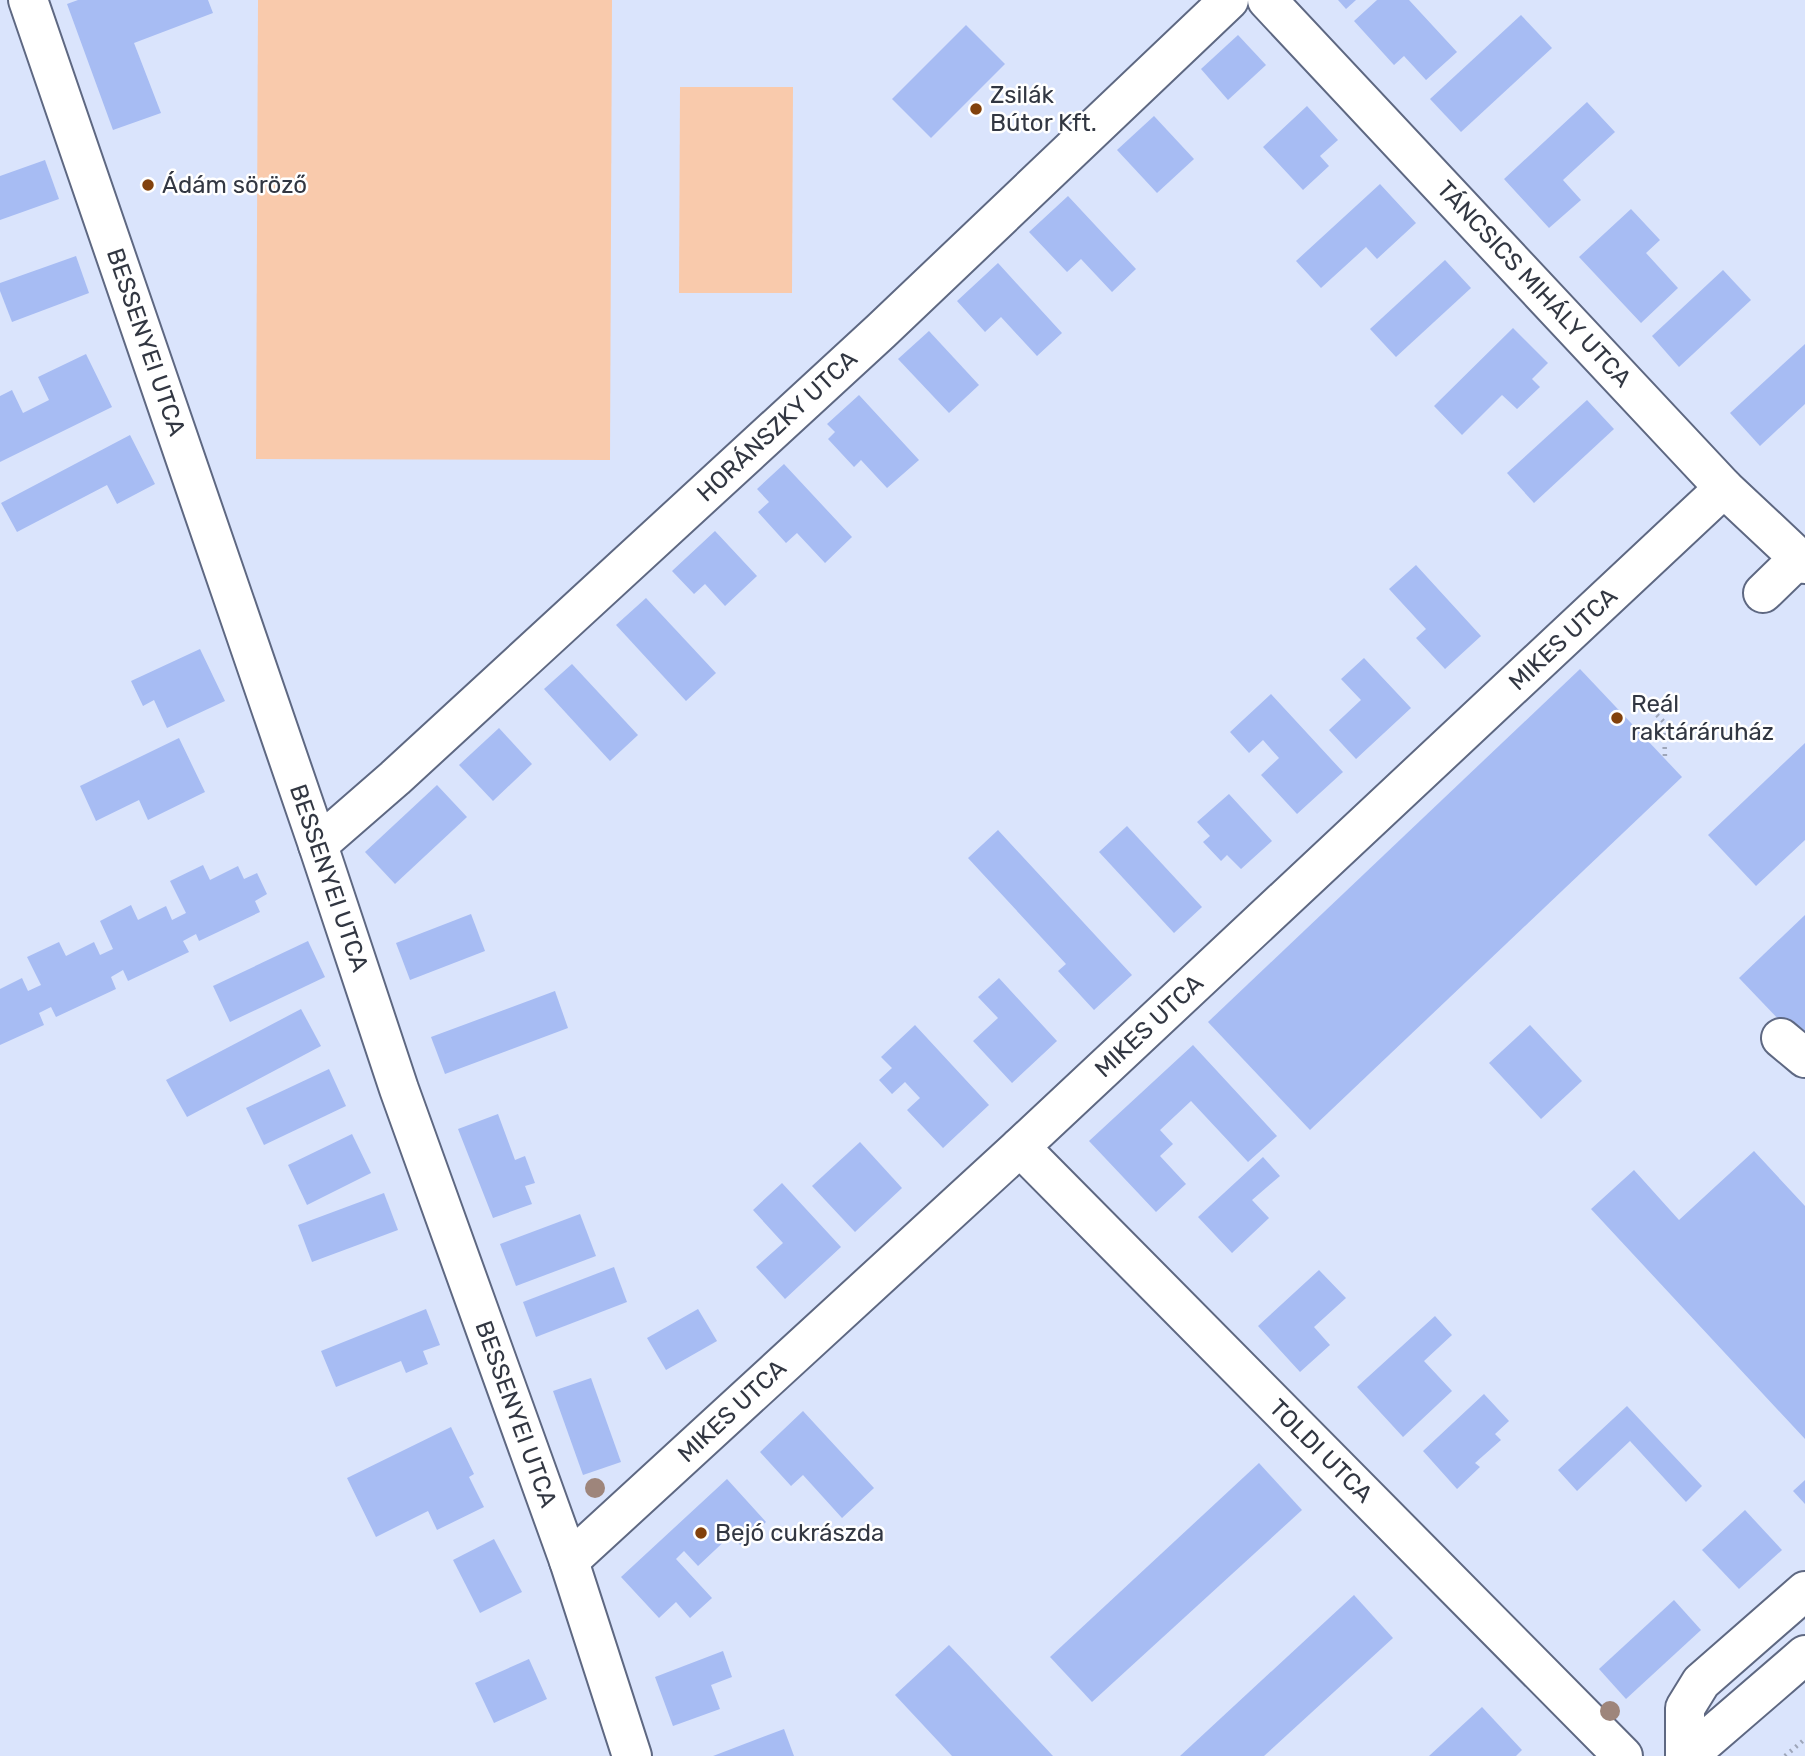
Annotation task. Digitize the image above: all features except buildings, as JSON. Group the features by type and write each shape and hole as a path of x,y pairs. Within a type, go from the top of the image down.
{"street":[{"name":"BESSENYEI UTCA","path":"28,0 399,1089 569,1561 632,1756"},
{"name":"HORÁNSZKY UTCA","path":"318,845 881,331 1229,0"},
{"name":"TÁNCSICS MIHÁLY UTCA","path":"1267,0 1724,488 1802,561"},
{"name":"MIKES UTCA","path":"569,1561 1020,1147 1724,488"},
{"path":"1763,593 1802,561"},
{"name":"TOLDI UTCA","path":"1020,1147 1623,1756"},
{"path":"1686,1756 1685,1708 1701,1682 1805,1591"},
{"path":"1686,1756 1805,1655"}],"path":[{"path":"1647,705 1664,722 1665,759"},
{"path":"1785,1756 1805,1739"}],"shaded area":[{"path":"258,0 612,0 610,460 256,459"},
{"path":"680,87 793,87 792,293 679,293"}],"place":[{"name":"Zsilák Bútor Kft.","path":"976,109"},
{"name":"Ádám söröző","path":"148,185"},
{"name":"Reál raktáráruház","path":"1617,718"},
{"name":"Bejó cukrászda","path":"701,1533"}]}
